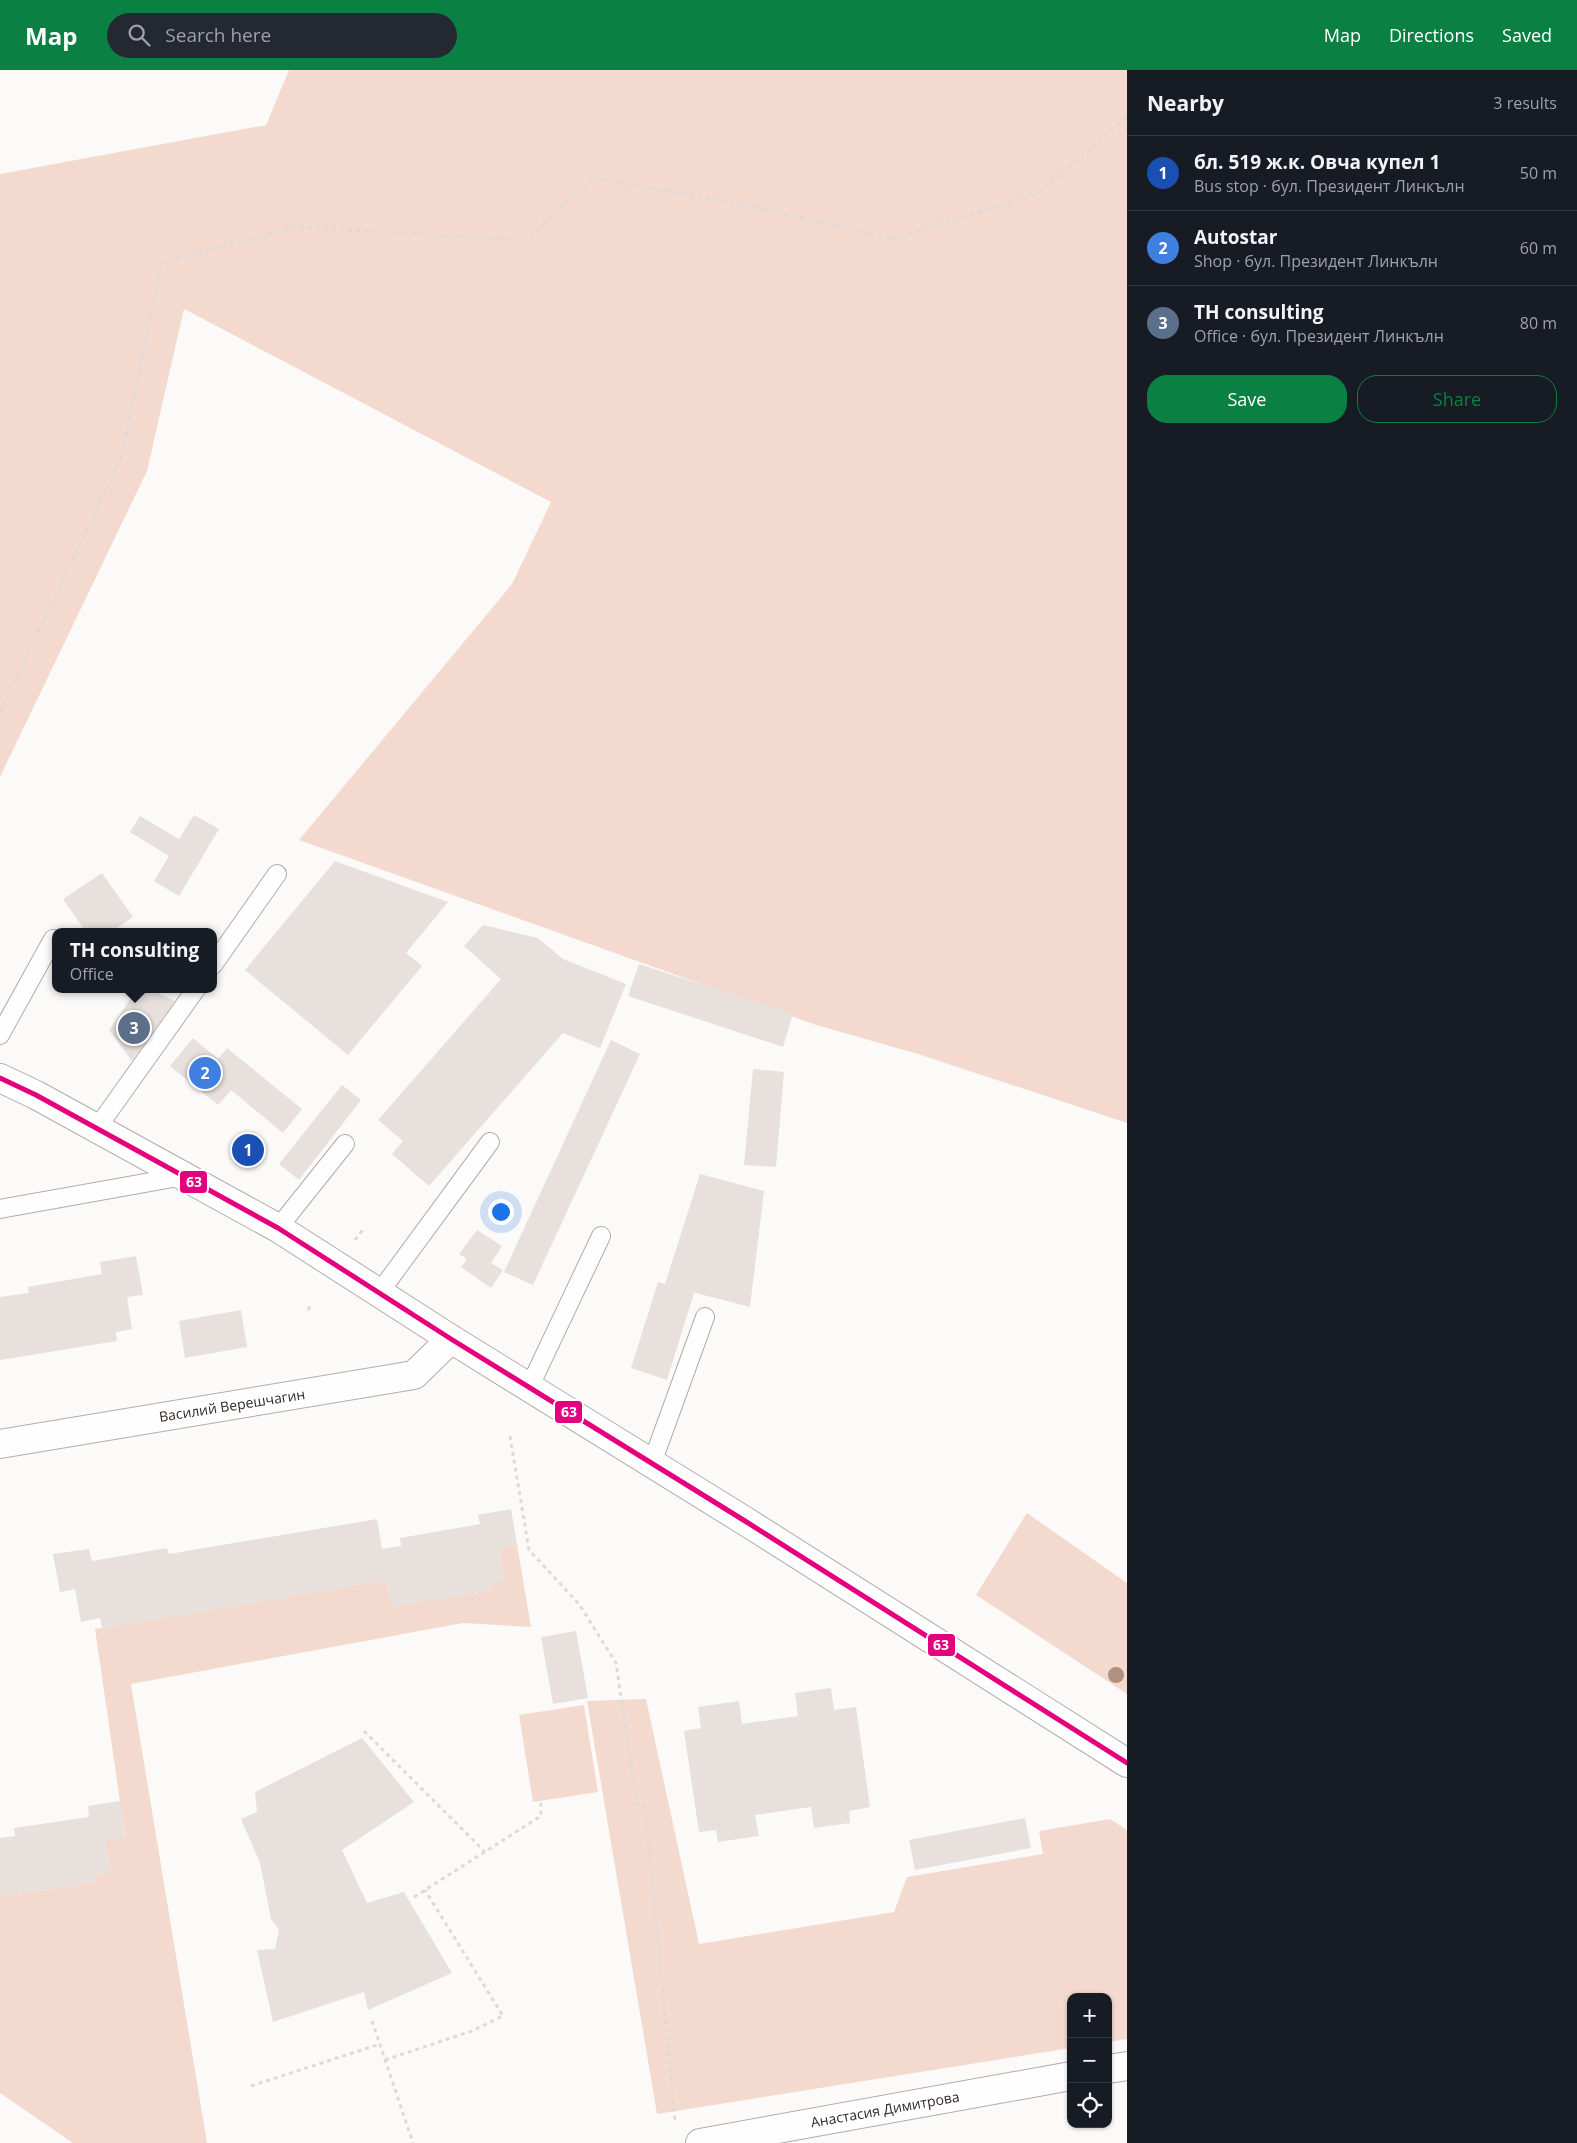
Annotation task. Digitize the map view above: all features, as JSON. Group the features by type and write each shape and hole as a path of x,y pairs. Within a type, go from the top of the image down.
{"street":[{"path":"0,1078 36,1095 278,1228 451,1339 652,1463 1127,1763"},
{"name":"Василий Верешчагин","path":"0,1444 414,1374 451,1339"},
{"path":"1112,2068 1127,2066"},
{"name":"Анастасия Димитрова","path":"700,2143 1067,2077"}],"lane":[{"path":"217,959 277,874"},
{"path":"0,1035 52,941"},
{"path":"97,1128 193,993"},
{"path":"379,1293 490,1142"},
{"path":"278,1228 345,1144"},
{"path":"0,1210 184,1175"},
{"path":"529,1388 601,1236"},
{"path":"652,1463 705,1317"}],"path":[{"path":"0,712 121,458 162,262 296,226 525,240 594,178 742,204 893,239 1038,194 1127,117"},
{"path":"354,1242 362,1229"},
{"path":"308,1310 312,1303"},
{"path":"510,1436 529,1550 580,1604 616,1663 637,1804 645,1807 675,2123"},
{"path":"364,1731 485,1852"},
{"path":"414,1897 541,1816 541,1793"},
{"path":"386,2060 472,2031 503,2016 425,1890"},
{"path":"372,2021 413,2143"},
{"path":"251,2086 380,2044"}],"shaded area":[{"path":"289,70 1127,70 1127,1123 918,1054 816,1025 299,840 512,584 551,502 184,309 147,471 0,777 0,174 266,125"},
{"path":"1027,1513 1127,1583 1127,1694 976,1595"},
{"path":"517,1544 531,1627 463,1623 131,1684 207,2143 73,2143 0,2093 0,1877 3,1896 96,1882 95,1875 110,1872 105,1840 125,1836 95,1629 387,1580 392,1606 491,1590 490,1582 504,1580 498,1548"},
{"path":"646,1699 699,1944 894,1912 907,1877 1043,1854 1039,1831 1110,1819 1127,1830 1127,2039 1112,2041 1112,1993 1067,1993 1067,2049 657,2114 587,1701"},
{"path":"584,1705 598,1792 533,1802 519,1715"}],"building":[{"path":"194,815 219,829 179,896 154,881 169,856 130,832 140,816 179,839"},
{"path":"335,861 448,902 406,953 422,966 348,1055 245,970"},
{"path":"102,873 133,917 117,928 83,928 63,899"},
{"path":"483,925 538,938 563,959 626,984 600,1048 563,1033 429,1186 392,1154 403,1141 378,1120 501,979 464,946"},
{"path":"639,964 793,1014 783,1047 628,996"},
{"path":"135,993 158,993 175,1001 132,1061 109,1030"},
{"path":"193,1038 218,1059 227,1048 302,1109 283,1133 231,1090 218,1105 170,1066"},
{"path":"611,1040 640,1054 533,1285 504,1272"},
{"path":"753,1069 784,1072 776,1167 744,1165"},
{"path":"342,1085 361,1100 299,1180 279,1164"},
{"path":"700,1174 764,1191 750,1307 684,1290 694,1293 667,1380 631,1368 658,1282 665,1284"},
{"path":"477,1230 502,1246 491,1263 503,1270 491,1288 461,1267 467,1259 459,1254"},
{"path":"136,1256 143,1295 127,1297 132,1329 116,1332 117,1341 0,1360 0,1297 29,1293 28,1287 102,1274 100,1262"},
{"path":"241,1310 247,1347 185,1358 179,1321"},
{"path":"511,1509 517,1544 498,1548 504,1580 490,1582 491,1590 392,1606 387,1580 102,1628 100,1618 81,1622 75,1589 60,1592 53,1554 89,1549 92,1561 167,1548 169,1554 377,1519 382,1549 401,1546 400,1538 480,1524 478,1515"},
{"path":"576,1631 588,1698 553,1704 541,1637"},
{"path":"831,1688 834,1710 856,1707 870,1807 849,1811 850,1823 814,1828 811,1807 755,1815 759,1836 718,1842 716,1830 699,1832 684,1731 701,1728 698,1707 739,1701 742,1724 798,1716 795,1693"},
{"path":"362,1738 414,1802 342,1850 367,1903 404,1892 452,1973 368,2010 364,1992 273,2022 257,1950 275,1949 279,1930 271,1919 260,1863 241,1819 257,1812 255,1792"},
{"path":"120,1801 125,1837 105,1840 110,1872 95,1875 96,1882 3,1896 0,1877 0,1838 15,1836 14,1828 89,1817 88,1806"},
{"path":"1025,1818 1031,1848 915,1870 909,1840"}],"transit line":[{"name":"63","path":"0,1078 36,1095 278,1228 451,1339 745,1521 1127,1763"}],"place":[{"name":"TH consulting","path":"134,1028"},
{"name":"Autostar","path":"205,1073"},
{"name":"бл. 519 ж.к. Овча купел 1","path":"248,1150"}]}
